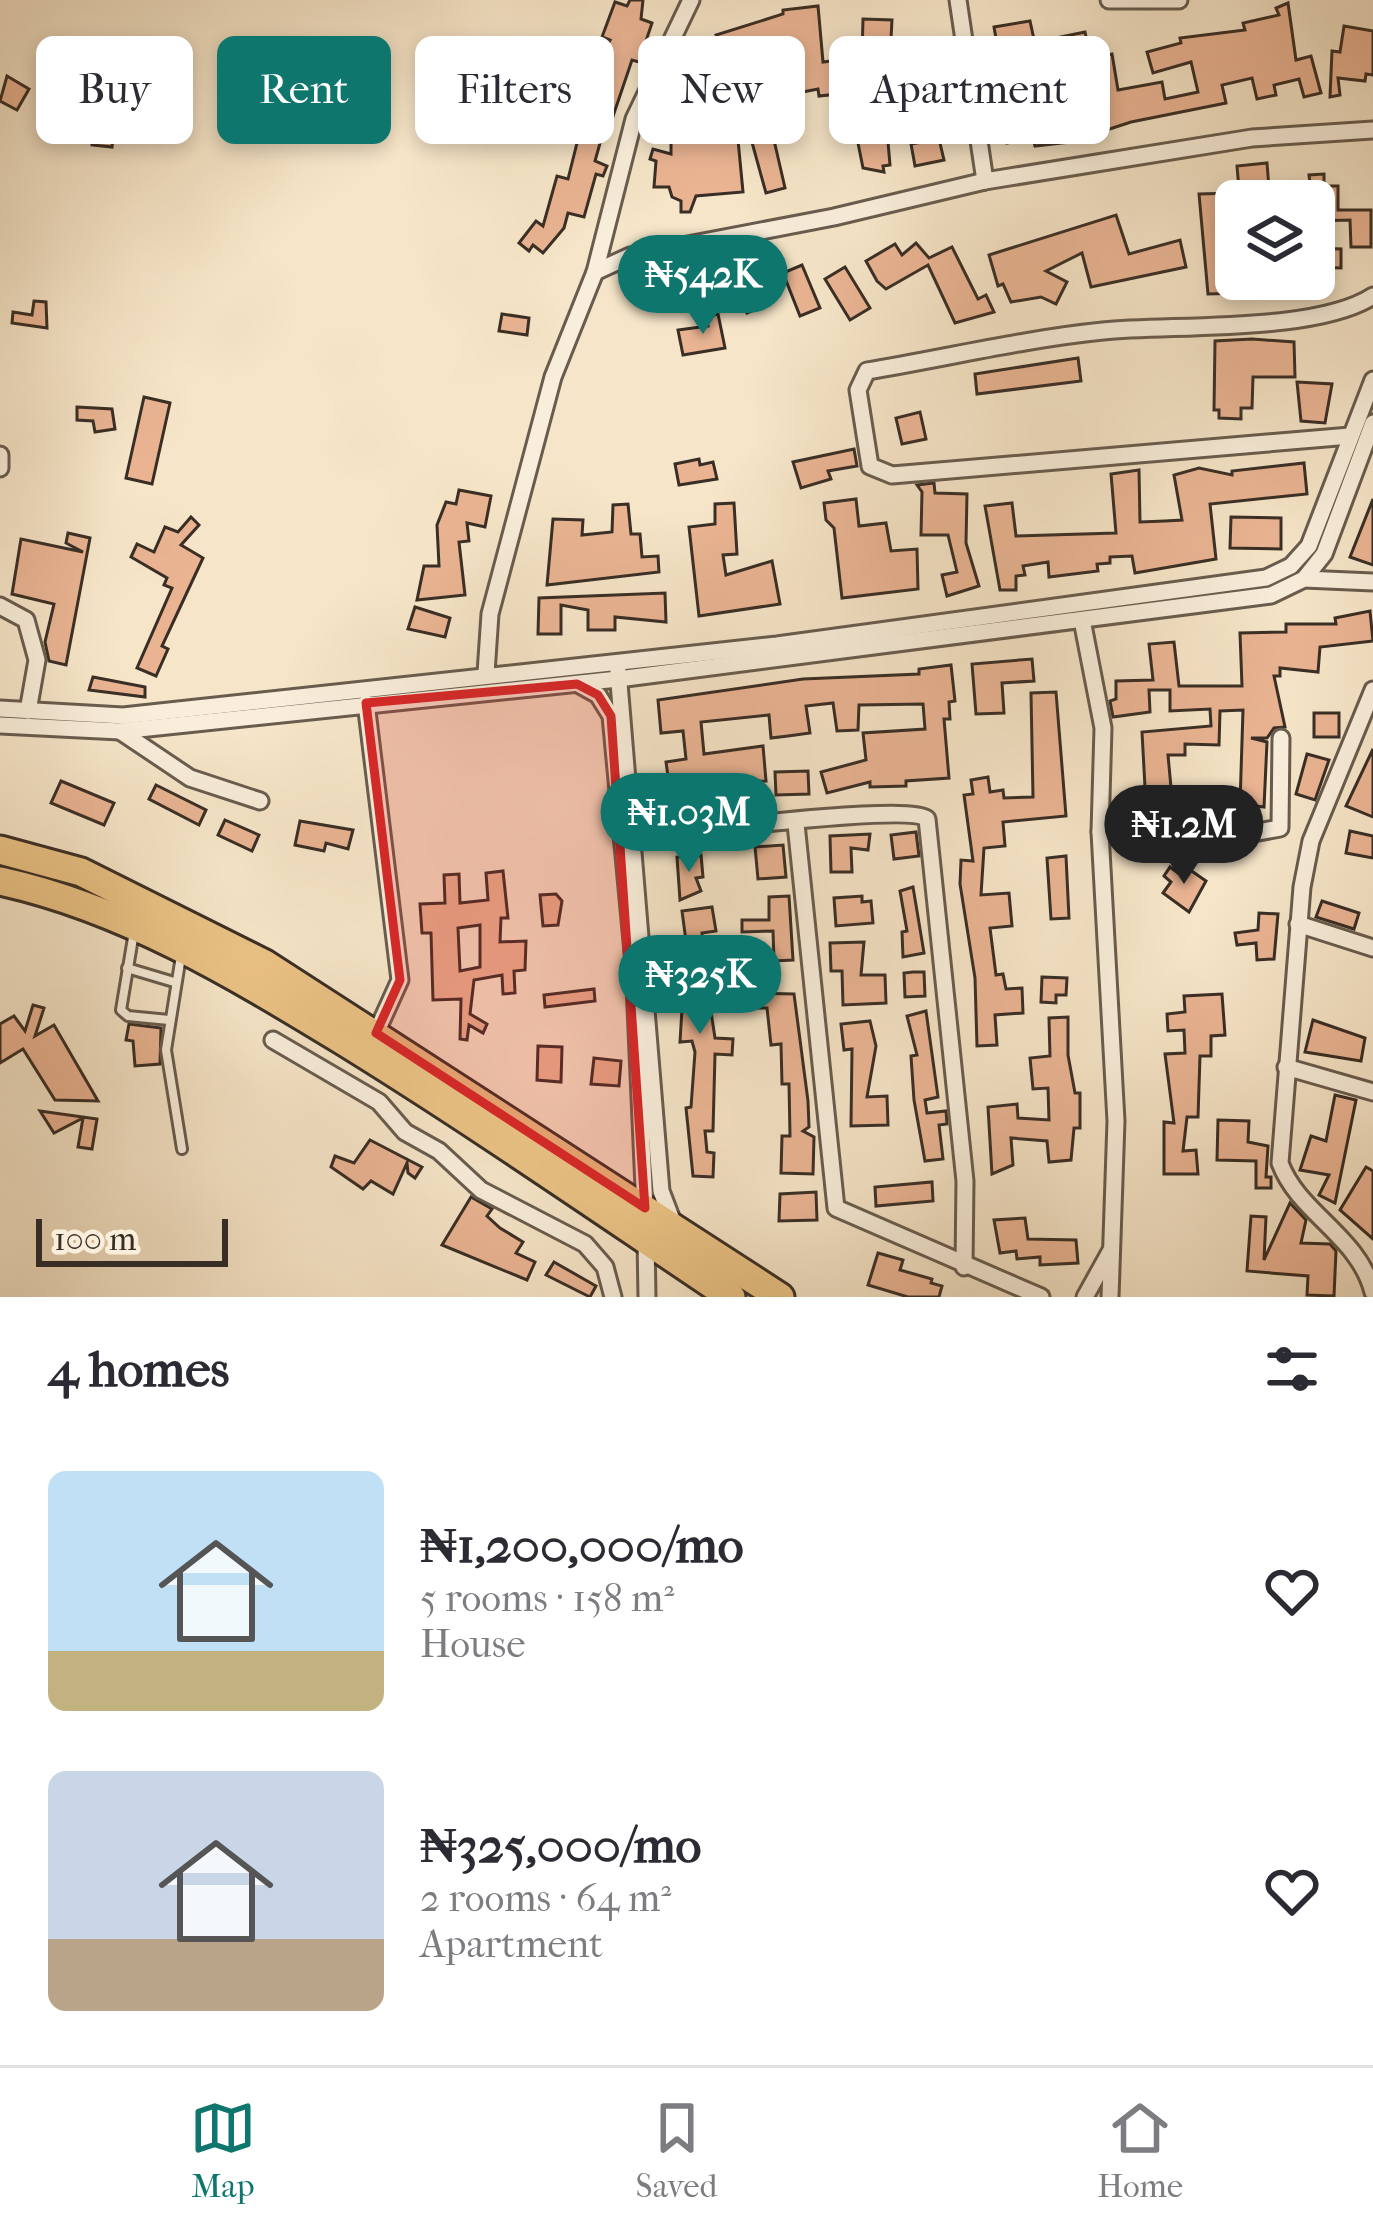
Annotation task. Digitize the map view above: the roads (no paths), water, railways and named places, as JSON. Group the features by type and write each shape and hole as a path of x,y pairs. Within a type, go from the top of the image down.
{"highway":[{"path":"0,850 82,872 183,949 395,1073 731,1297"},
{"path":"0,860 265,964 780,1297"},
{"path":"0,881 137,914"},
{"path":"0,894 119,926 137,914"}],"street":[{"path":"486,673 490,614 548,398 595,272 634,119 691,0"},
{"path":"958,0 985,181"},
{"path":"1110,0 1179,0"},
{"path":"595,272 630,256 985,181 1252,139 1373,130"},
{"path":"603,238 630,256"},
{"path":"1350,436 892,475 870,466 858,390 867,371 1100,331 1352,310 1373,296"},
{"path":"0,725 120,731 577,684 618,671 1266,578 1291,566 1309,547 1373,380"},
{"path":"0,709 123,716 486,673 618,671 1270,596 1304,579 1324,554 1373,423"},
{"path":"0,455 0,468"},
{"path":"1304,579 1373,582"},
{"path":"0,606 26,620 38,660 28,711"},
{"path":"1082,620 1103,728 1100,832 1116,1120 1110,1297"},
{"path":"618,671 661,1191 675,1228"},
{"path":"577,684 598,694 611,716 634,963 646,1297"},
{"path":"1373,690 1311,841 1298,924 1280,1163 1297,1195 1349,1244 1373,1292"},
{"path":"366,703 400,980 376,1034"},
{"path":"120,731 190,778 260,801"},
{"path":"1100,832 1231,837 1280,828 1281,738"},
{"path":"635,837 796,824 860,812 916,812 927,819 963,1159 964,1267"},
{"path":"796,824 836,1208 1041,1297"},
{"path":"1298,924 1373,948"},
{"path":"273,1040 379,1102 405,1132 439,1151 481,1190 585,1244 605,1268 613,1297"},
{"path":"1286,1067 1373,1092"},
{"path":"1085,1297 1112,1249"}],"lane":[{"path":"137,914 123,1014 169,1020"},
{"path":"182,1149 166,1050 183,949"},
{"path":"127,968 174,982"}]}
